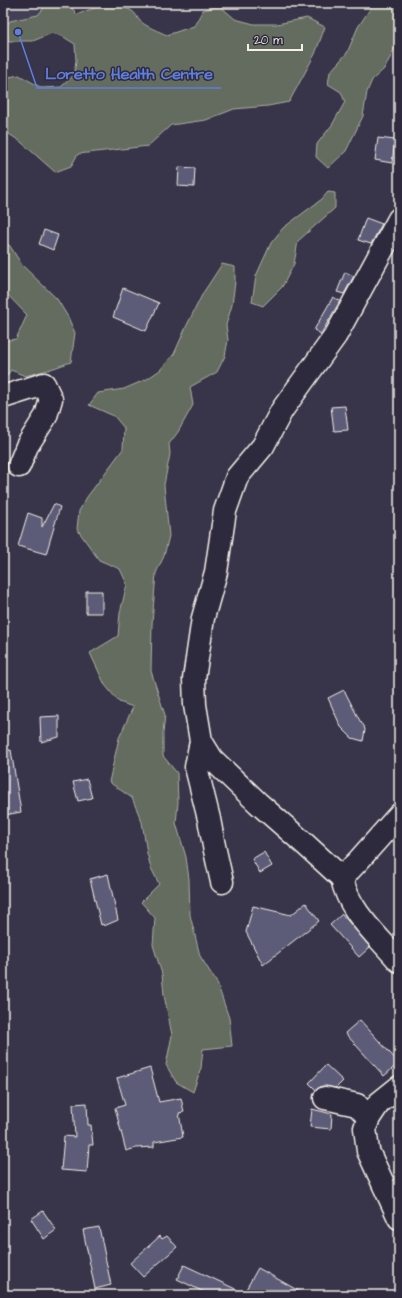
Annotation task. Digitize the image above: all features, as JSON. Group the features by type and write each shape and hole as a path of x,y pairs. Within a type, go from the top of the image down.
{"street":[{"path":"222,882 209,819 196,767 201,741 195,705 194,679 203,618 216,572 225,511 238,477 263,446 282,410 336,335 399,219"},
{"path":"3,397 44,384 51,399 46,416 27,446 19,466"},
{"path":"201,741 212,759 258,803 342,878 344,889 351,904 399,961"},
{"path":"342,878 399,815"},
{"path":"399,1087 379,1103 369,1118 365,1128 368,1151 393,1192 399,1218"},
{"path":"325,1098 357,1105 369,1118"}],"shaded area":[{"path":"3,3 56,3 57,22 3,43"}],"green space":[{"path":"48,3 69,3 77,15 97,7 112,5 119,6 133,12 143,23 167,35 194,26 203,10 220,6 235,19 254,24 277,24 307,18 325,27 315,54 289,102 268,106 234,109 206,120 171,125 148,146 78,154 71,166 55,172 21,142 3,130 4,78 19,75 42,88 61,87 74,75 76,61 75,44 62,36 52,33 33,41 8,41 3,28 10,21 38,15"},
{"path":"374,3 399,3 399,41 384,69 372,80 367,92 363,116 346,151 328,168 316,157 317,144 332,125 345,102 341,92 328,84 330,72 347,53 358,27"},
{"path":"328,192 335,193 335,208 298,241 294,264 282,287 263,306 252,302 256,276 271,243 283,228 322,199"},
{"path":"3,241 10,246 22,265 57,299 68,317 75,333 71,362 25,376 11,370 3,381 3,341 16,339 27,315 5,292 3,294"},
{"path":"222,264 235,267 232,305 226,325 228,340 225,356 217,372 190,387 193,405 178,432 169,444 170,454 164,485 169,536 164,556 156,573 152,624 151,671 165,715 163,756 177,773 178,803 176,823 186,857 189,879 190,915 200,956 217,983 229,1018 232,1046 203,1049 201,1068 193,1092 176,1082 166,1065 172,1035 164,995 162,974 153,945 155,918 141,902 159,884 151,868 142,822 132,798 109,782 119,738 133,707 119,702 105,685 90,653 118,636 120,613 127,584 120,569 99,560 77,529 79,511 87,497 123,449 124,428 114,416 89,405 98,393 124,389 147,379 160,370 174,354 203,293"}],"building":[{"path":"378,138 395,140 392,163 375,160"},
{"path":"179,167 195,168 194,187 178,186"},
{"path":"366,218 382,224 371,244 358,240"},
{"path":"44,230 58,235 53,250 39,244"},
{"path":"345,272 354,276 344,294 337,292"},
{"path":"123,288 159,303 146,331 113,317"},
{"path":"333,297 340,301 321,334 314,330"},
{"path":"345,406 348,430 334,431 331,407"},
{"path":"54,504 60,507 46,554 18,546 28,513 42,518 42,527"},
{"path":"86,591 102,591 102,613 86,613"},
{"path":"344,690 364,726 365,730 363,741 352,738 341,727 328,698"},
{"path":"59,716 59,737 41,742 40,717"},
{"path":"11,750 21,812 5,815 3,801 3,751"},
{"path":"87,779 92,798 78,801 73,782"},
{"path":"264,852 272,866 260,873 252,859"},
{"path":"108,874 118,920 104,926 103,924 101,925 90,879"},
{"path":"306,903 319,921 263,965 246,932 253,906 291,915"},
{"path":"342,914 370,947 359,957 330,925"},
{"path":"360,1020 399,1063 384,1076 345,1033"},
{"path":"326,1065 343,1081 336,1088 322,1086 316,1090 309,1083"},
{"path":"150,1068 159,1102 181,1098 184,1112 179,1113 183,1137 154,1142 154,1147 136,1148 126,1151 115,1108 125,1105 117,1078"},
{"path":"87,1103 88,1125 91,1125 93,1145 89,1145 87,1172 61,1170 64,1136 75,1137 73,1104"},
{"path":"312,1109 332,1114 331,1129 310,1127"},
{"path":"43,1211 56,1230 44,1239 31,1219"},
{"path":"99,1227 111,1285 95,1289 83,1230"},
{"path":"160,1236 162,1239 167,1236 177,1247 143,1277 130,1263"},
{"path":"184,1265 244,1293 258,1268 306,1295 210,1295 177,1279"}],"place":[{"name":"Loretto Health Centre","path":"18,32"}]}
